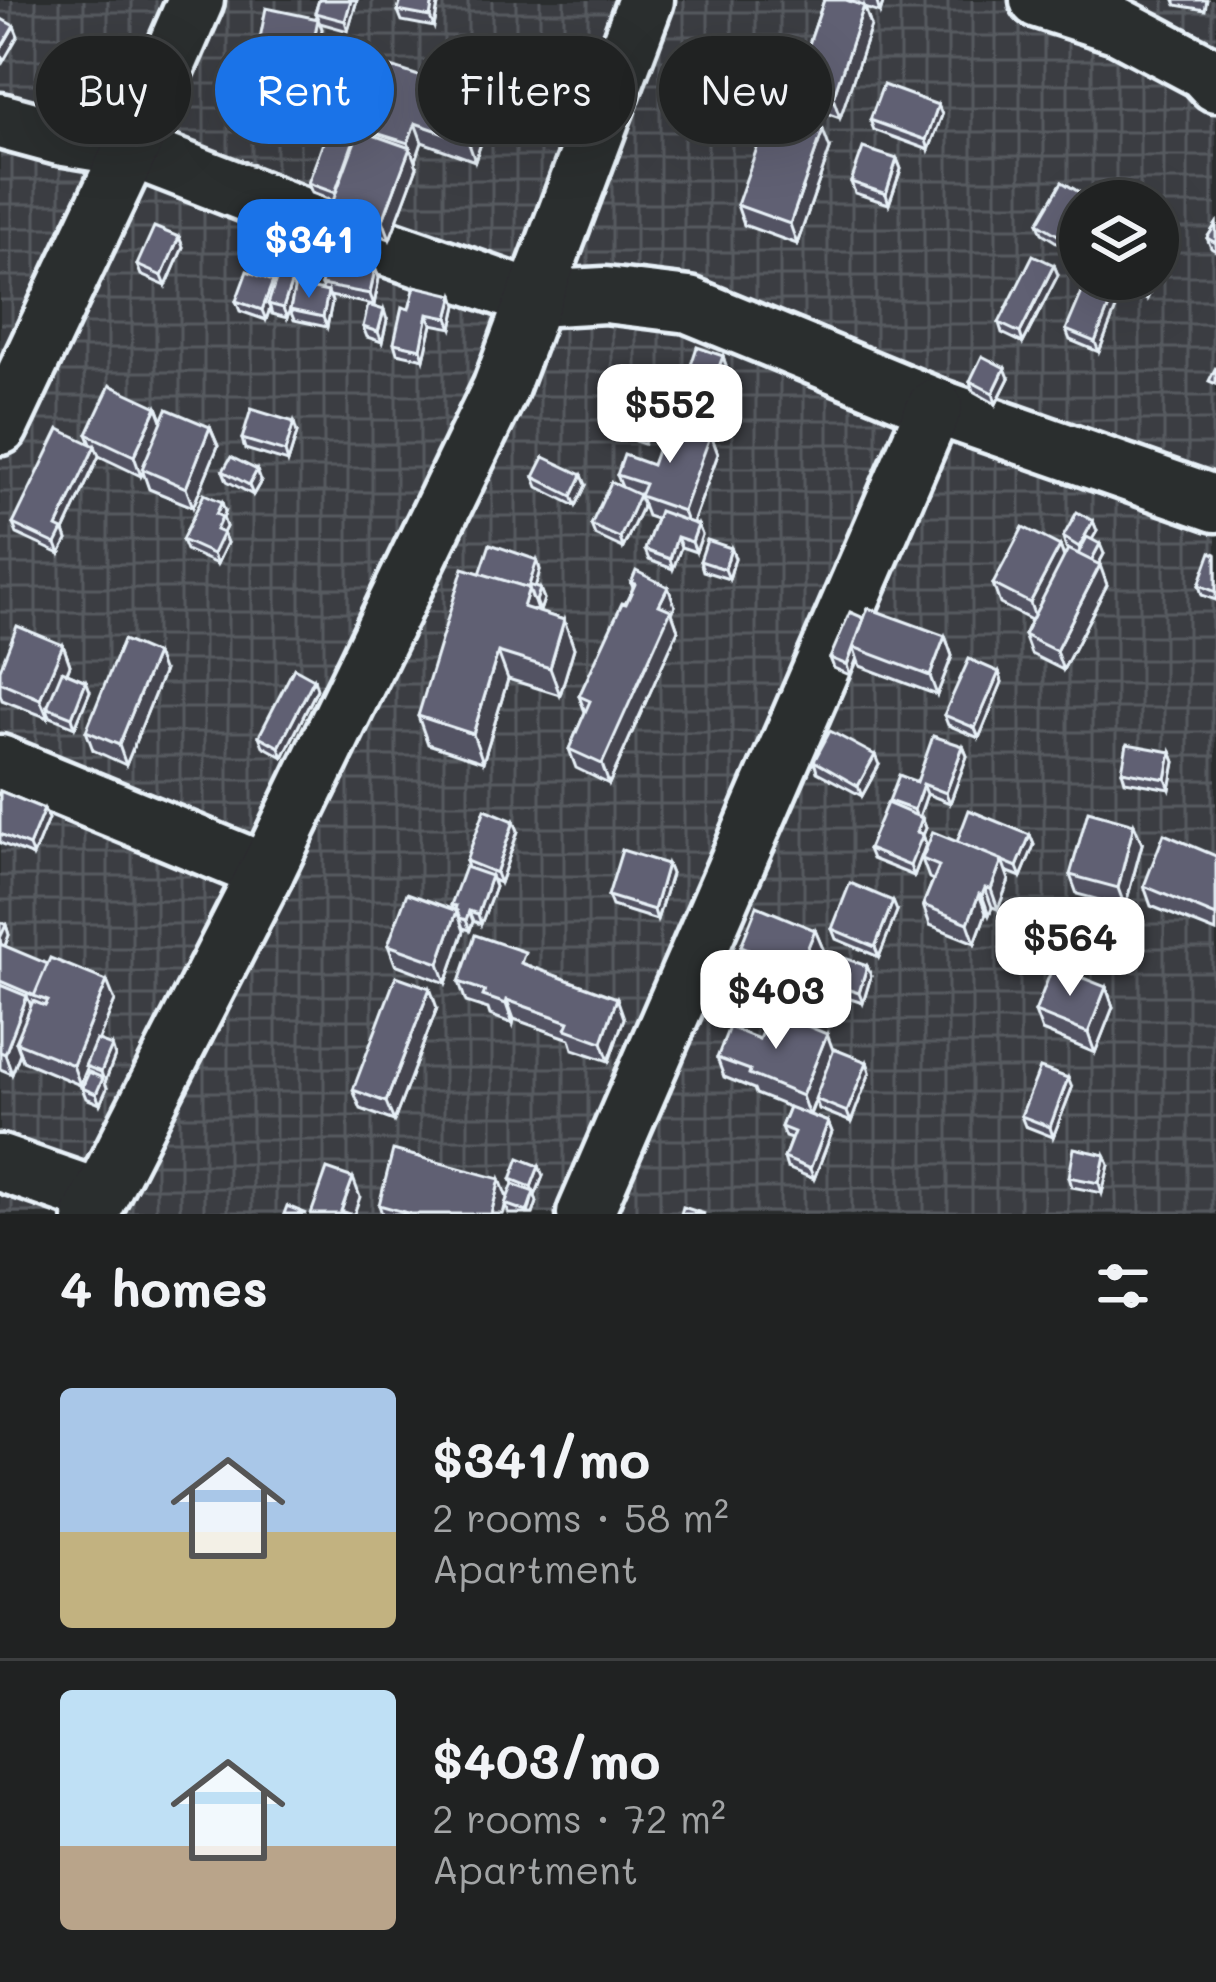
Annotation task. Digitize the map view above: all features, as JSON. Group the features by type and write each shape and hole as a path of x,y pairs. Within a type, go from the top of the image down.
{"street":[{"path":"0,427 196,0"},
{"path":"1039,0 1119,26 1204,71 1216,84"},
{"path":"0,1163 95,1205 266,872 500,389 632,4"},
{"path":"0,121 131,149 370,242 534,299 605,296 689,304 935,406 1216,504"},
{"path":"585,1214 935,406"},
{"path":"0,763 266,872"}],"shaded area":[{"path":"0,0 1216,0 1216,1214 0,1214"}],"building":[{"path":"319,0 351,0 345,21 315,13"},
{"path":"401,0 433,0 430,17 398,11"},
{"path":"824,0 864,6 833,98 832,36 812,36"},
{"path":"266,8 318,19 315,36 260,36"},
{"path":"0,18 14,26 0,50"},
{"path":"394,68 418,76 418,124 408,143 394,139"},
{"path":"883,85 938,105 926,140 870,120"},
{"path":"394,142 410,148 383,220 333,201 354,144"},
{"path":"323,144 352,144 335,193 308,183"},
{"path":"758,144 818,144 790,224 737,205"},
{"path":"863,148 897,159 886,194 851,182"},
{"path":"1059,187 1059,236 1038,223"},
{"path":"154,227 179,237 162,276 137,265"},
{"path":"1033,255 1054,265 1020,333 999,323"},
{"path":"327,257 375,268 370,294 321,285"},
{"path":"247,271 273,281 262,310 236,301"},
{"path":"277,277 292,281 283,308 268,304"},
{"path":"295,285 328,292 323,317 290,310"},
{"path":"415,286 454,295 448,318 428,314 421,349 394,343 402,307 409,309"},
{"path":"1079,300 1111,300 1095,342 1066,330"},
{"path":"368,305 384,310 378,332 363,327"},
{"path":"697,347 723,356 709,395 684,386"},
{"path":"982,356 1005,368 993,393 970,381"},
{"path":"641,376 666,384 649,430 643,428 640,434 619,419"},
{"path":"110,385 157,407 134,456 87,434"},
{"path":"678,403 711,415 705,432 672,420"},
{"path":"167,409 210,427 186,488 142,469"},
{"path":"251,409 294,422 285,452 242,439"},
{"path":"668,419 711,434 683,511 640,496 645,484 617,475 624,455 652,465"},
{"path":"59,429 95,446 57,527 63,530 56,544 13,524"},
{"path":"231,457 257,470 249,485 223,471"},
{"path":"544,457 582,475 572,496 534,477"},
{"path":"611,482 639,495 620,538 591,525"},
{"path":"204,494 222,502 216,530 223,533 213,554 182,540"},
{"path":"659,511 698,525 692,542 677,537 670,559 645,550"},
{"path":"1077,512 1093,521 1079,547 1063,537"},
{"path":"1023,527 1060,546 1030,603 993,584"},
{"path":"1087,537 1100,544 1091,561 1078,554"},
{"path":"707,540 731,548 725,569 700,561"},
{"path":"490,544 537,560 529,585 540,589 536,601 529,588 480,574"},
{"path":"1068,549 1100,565 1056,651 1024,635"},
{"path":"1211,552 1216,554 1216,592 1199,585"},
{"path":"463,568 529,588 523,607 564,620 550,668 498,652 473,734 418,716"},
{"path":"636,571 668,587 659,605 671,610 602,764 569,749 590,701 579,696 622,603 626,604"},
{"path":"868,608 945,636 930,676 853,647"},
{"path":"850,612 864,618 847,665 830,658"},
{"path":"17,626 63,645 40,699 0,682 0,669"},
{"path":"123,640 156,654 119,745 86,731"},
{"path":"969,659 999,672 975,728 944,715"},
{"path":"294,668 314,679 279,747 259,736"},
{"path":"62,671 86,681 72,717 47,707"},
{"path":"830,731 875,755 858,786 814,761"},
{"path":"933,736 963,746 946,793 923,784 914,810 889,801 899,775 917,782"},
{"path":"1127,744 1171,752 1166,779 1122,771"},
{"path":"0,791 44,809 29,846 0,834"},
{"path":"887,803 922,818 917,832 923,834 910,866 868,849"},
{"path":"485,809 514,821 496,873 466,861"},
{"path":"969,810 1030,835 1017,867 957,842"},
{"path":"1088,811 1134,824 1118,888 1070,875"},
{"path":"933,832 1002,860 991,889 979,894 968,923 923,905 939,866 922,859"},
{"path":"1164,834 1216,856 1216,916 1144,886"},
{"path":"622,850 667,864 654,910 608,896"},
{"path":"465,867 491,876 478,914 469,911 466,920 451,905"},
{"path":"850,883 893,901 875,947 832,929"},
{"path":"407,893 457,911 439,963 388,945"},
{"path":"757,906 815,930 799,969 741,946"},
{"path":"475,935 525,952 521,963 617,998 602,1042 566,1029 569,1022 483,996 485,991 459,982"},
{"path":"0,944 48,964 35,996 0,981"},
{"path":"830,953 867,966 859,993 821,981"},
{"path":"50,958 107,981 73,1065 16,1042 33,1001 45,1006 48,1001 34,996"},
{"path":"1053,966 1106,987 1088,1033 1035,1012"},
{"path":"396,976 430,988 386,1102 353,1090"},
{"path":"0,985 27,996 5,1054 0,1052"},
{"path":"771,1011 827,1034 802,1096 717,1058 729,1027 759,1039"},
{"path":"96,1040 112,1046 101,1072 85,1066"},
{"path":"834,1049 867,1062 847,1112 815,1099"},
{"path":"1040,1068 1068,1078 1050,1127 1021,1116"},
{"path":"89,1072 103,1078 96,1094 82,1088"},
{"path":"789,1107 828,1122 810,1169 784,1158 794,1132 781,1127"},
{"path":"1074,1148 1105,1155 1099,1183 1069,1177"},
{"path":"393,1150 500,1179 491,1214 411,1214 379,1205"},
{"path":"519,1158 539,1166 531,1187 511,1179"},
{"path":"327,1169 353,1178 341,1211 350,1214 311,1214"},
{"path":"513,1184 534,1192 527,1212 505,1204"},
{"path":"287,1206 307,1214 284,1214"}]}
